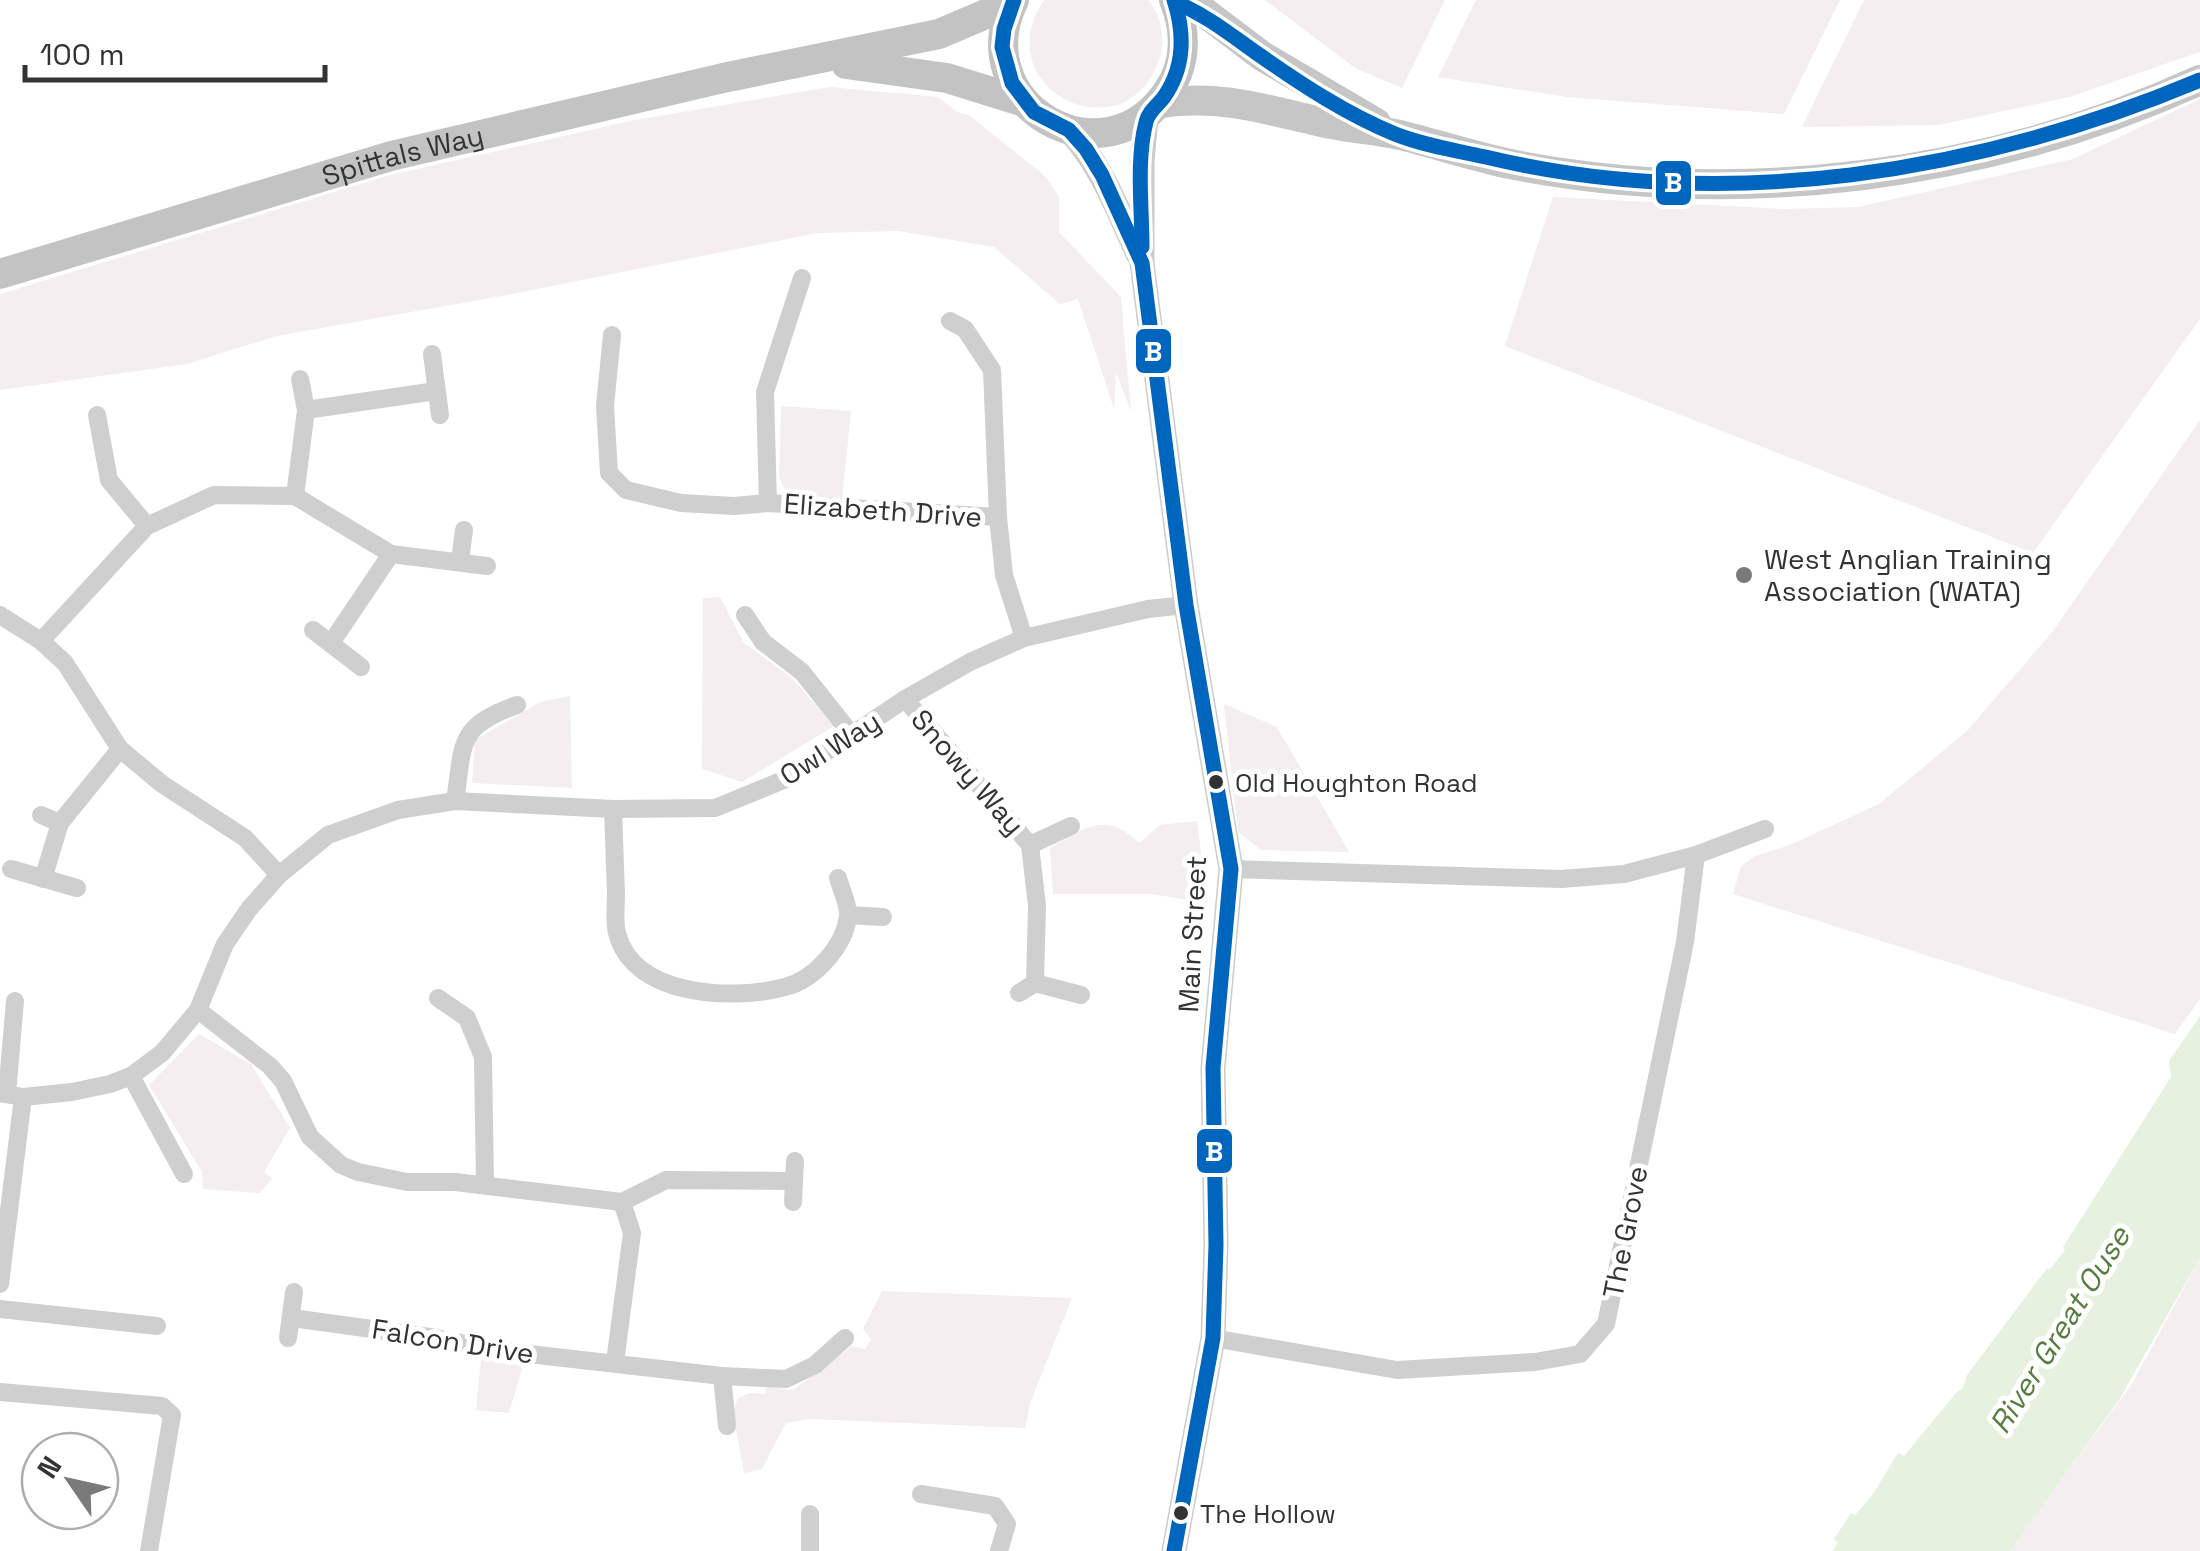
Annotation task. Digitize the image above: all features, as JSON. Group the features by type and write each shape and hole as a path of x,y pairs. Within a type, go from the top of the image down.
{"highway":[{"path":"1069,130 1110,132 1153,110 1176,79 1182,58 1182,27 1175,1"},
{"path":"1013,2 1002,47 1012,83 1024,102"},
{"name":"Spittals Way","path":"0,274 391,156 723,78 939,34 1013,2"},
{"name":"Spittals Way","path":"814,60 947,78 1024,102 1039,116 1069,130"}],"main road":[{"path":"1175,1 1204,12 1262,56 1396,134"},
{"path":"1153,110 1193,99 1232,101 1320,122 1396,134 1508,164 1614,180 1766,182 1908,170 1975,156 2081,128 2200,80"},
{"name":"Main Street","path":"1153,110 1142,161 1142,263 1186,604 1231,868 1213,1068 1213,1338 1174,1551"},
{"name":"Main Street","path":"1069,130 1102,176 1142,263"}],"street":[{"name":"Elizabeth Drive","path":"768,503 766,392 794,288"},
{"name":"Elizabeth Drive","path":"963,322 992,370 1004,575 1024,638"},
{"name":"Elizabeth Drive","path":"612,336 605,406 609,473 626,490 681,503 768,503 998,517"},
{"path":"432,354 440,415"},
{"path":"295,496 306,410 300,379"},
{"path":"306,410 436,391"},
{"path":"97,415 108,480 146,526"},
{"path":"41,641 146,526 214,495 295,496 391,554 488,566"},
{"path":"460,561 464,530"},
{"path":"331,643 391,554"},
{"name":"Owl Way","path":"10,1095 72,1092 131,1076 162,1054 198,1010 225,944 278,875 328,835 398,810 456,802 613,809 715,808 786,779 970,662 1024,638 1148,608 1186,604"},
{"path":"0,615 41,641 65,663 120,749 162,784 245,838 278,875"},
{"path":"745,615 763,642 802,672 852,735"},
{"path":"313,630 360,667"},
{"name":"Snowy Way","path":"906,700 1030,845 1037,906 1027,988 1080,995"},
{"path":"456,802 465,737 483,717 517,705"},
{"path":"43,879 60,824 120,749"},
{"path":"613,809 617,933 628,956 648,976 681,989 735,993 788,987 832,956 848,915 838,878"},
{"path":"40,815 60,824"},
{"name":"Snowy Way","path":"1030,845 1071,826"},
{"path":"1231,868 1561,879 1624,874 1696,855 1766,829"},
{"name":"The Grove","path":"1213,1338 1397,1370 1536,1362 1580,1354 1606,1324 1686,942 1696,855"},
{"path":"11,869 77,888"},
{"path":"848,915 883,917"},
{"path":"438,998 467,1018 483,1057 485,1185"},
{"path":"0,1284 15,1001"},
{"path":"198,1010 270,1066 283,1081 310,1137 341,1165 407,1182 485,1185 622,1202 666,1180 794,1180"},
{"path":"131,1076 184,1174"},
{"path":"793,1202 796,1160"},
{"path":"615,1362 632,1234 622,1202"},
{"path":"288,1338 294,1292"},
{"path":"0,1309 158,1326"},
{"name":"Falcon Drive","path":"292,1318 504,1351 722,1376 786,1379 815,1364 845,1338"},
{"path":"722,1376 727,1426"},
{"path":"0,1392 162,1406 172,1415 149,1551"},
{"path":"921,1494 995,1506 1007,1524 999,1551"},
{"path":"810,1514 810,1551"}],"shaded area":[{"path":"1044,0 1148,0 1159,20 1162,42 1160,57 1143,88 1120,104 1093,108 1068,100 1046,84 1032,61 1030,32"},
{"path":"1265,0 1445,0 1402,88 1355,68"},
{"path":"1476,0 1840,0 1784,114 1567,97 1438,77"},
{"path":"1864,0 2200,0 2200,52 2069,97 1939,125 1802,127"},
{"path":"830,87 938,97 957,112 969,115 1046,177 1059,197 1059,232 1121,297 1131,412 1116,372 1114,409 1078,299 1060,304 994,247 899,231 817,233 276,336 187,364 0,390 0,294 390,175 635,120"},
{"path":"2200,99 2200,319 2033,553 1505,346 1553,197 1784,209 1858,207 2073,159"},
{"path":"781,406 851,411 842,500 788,496 779,477"},
{"path":"2200,420 2200,999 2175,1034 1733,894 1741,866 1755,856 1790,845 1879,804 1967,731 2053,631"},
{"path":"720,597 744,643 791,677 834,726 742,782 702,769 703,598"},
{"path":"570,696 572,788 472,783 475,740 540,702"},
{"path":"1224,704 1277,727 1349,852 1261,850 1238,832"},
{"path":"1197,821 1208,903 1151,894 1053,894 1050,848 1074,834 1105,825 1127,833 1139,843 1160,825"},
{"path":"199,1034 251,1064 290,1128 264,1172 272,1178 260,1193 203,1189 202,1172 149,1085"},
{"path":"2200,1258 2200,1551 2009,1551 2132,1384"},
{"path":"882,1291 1072,1298 1030,1403 1025,1428 810,1419 786,1423 762,1469 744,1473 733,1412 738,1398 751,1393 765,1394 766,1387 793,1390 852,1346 865,1349 871,1339 863,1329"},
{"path":"481,1360 523,1365 509,1413 476,1410"}],"water":[{"name":"River Great Ouse","path":"2200,1016 2200,1258 2119,1400 2010,1551 1832,1551 1838,1543 1834,1539 1851,1513 1855,1515 1873,1494 1898,1453 1904,1456 1963,1388 1967,1375 2047,1268 2065,1250 2063,1247 2171,1077 2169,1061"}],"transit line":[{"name":"B","path":"1014,0 1002,47 1012,83 1034,112 1069,130 1086,149 1142,263 1186,605 1231,869 1213,1068 1213,1338 1174,1551"},
{"name":"B","path":"1142,247 1143,137 1149,115 1171,86 1181,50 1174,0"},
{"name":"B","path":"1175,2 1208,19 1324,98 1406,138 1579,175 1670,183 1761,182 1851,175 1941,160 2029,139 2200,80"}],"place":[{"name":"West Anglian Training Association (WATA)","path":"1744,575"},
{"name":"Old Houghton Road","path":"1216,782"},
{"name":"The Hollow","path":"1181,1513"}]}
